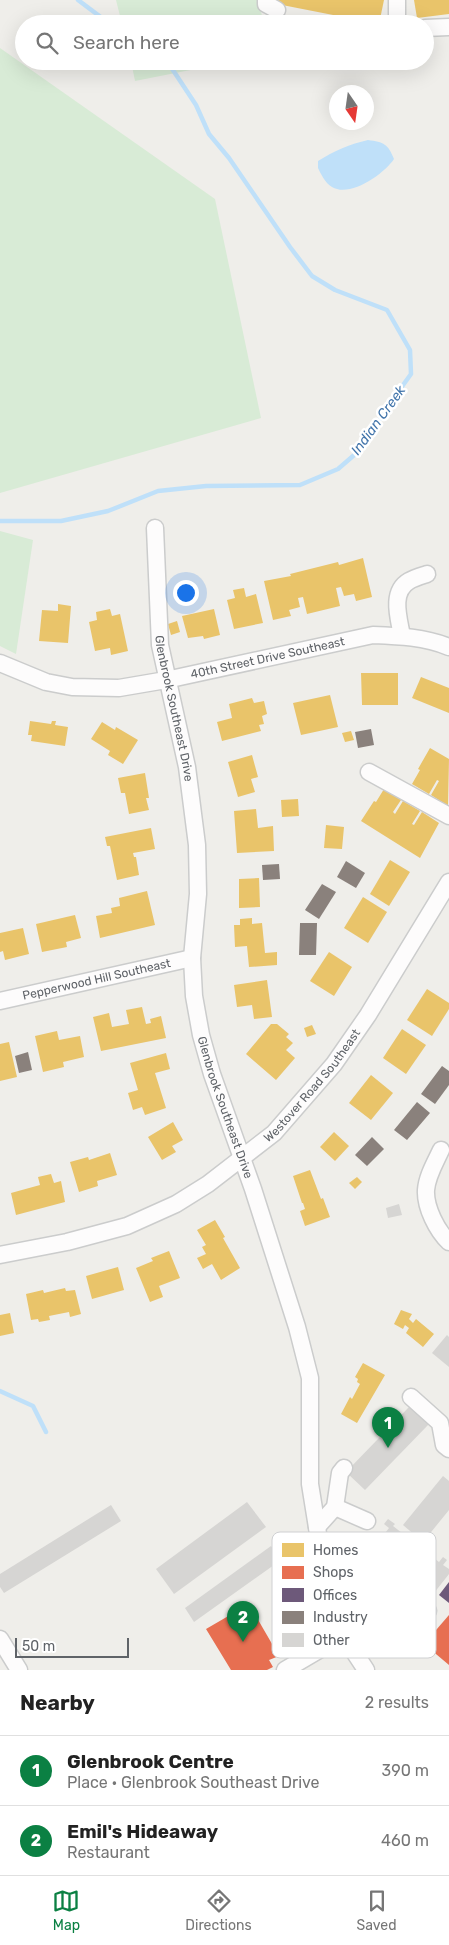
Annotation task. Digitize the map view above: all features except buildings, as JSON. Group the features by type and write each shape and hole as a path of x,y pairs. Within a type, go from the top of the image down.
{"street":[{"path":"397,0 397,15"},
{"path":"434,28 449,27"},
{"name":"Glenbrook Southeast Drive","path":"155,528 160,645 166,680 187,767 197,845 198,894 192,958 194,996 201,1035 212,1074 297,1327 310,1378 310,1484 318,1532"},
{"path":"402,636 397,604 398,592 408,581 427,574"},
{"name":"40th Street Drive Southeast","path":"0,663 46,682 72,687 120,688 166,680 373,635 434,640 449,647"},
{"path":"369,772 449,816"},
{"name":"Westover Road Southeast","path":"0,1255 67,1242 127,1226 176,1204 208,1184 274,1133 334,1064 373,1007 449,882"},
{"name":"Pepperwood Hill Southeast","path":"0,1001 192,958"},
{"path":"441,1150 430,1172 426,1191 433,1220 441,1235 449,1242"},
{"path":"412,1397 440,1423 444,1446 449,1449"},
{"path":"317,1528 335,1508 340,1473 344,1468"},
{"path":"335,1508 367,1521"},
{"path":"0,1639 19,1670"},
{"path":"286,1670 306,1658"},
{"name":"Glenbrook Southeast Drive","path":"358,1658 366,1670"}],"green space":[{"path":"116,0 258,0 262,15 120,15"},
{"path":"0,48 15,59 15,70 31,70 215,199 261,418 0,493"},
{"path":"133,70 191,70 135,81"},
{"path":"0,531 33,540 16,654 0,646"}],"water":[{"path":"368,140 385,145 390,150 394,159 383,171 366,183 348,189 339,190 332,187 318,168 318,161 342,148"}],"waterway":[{"name":"Indian Creek","path":"78,0 98,15"},
{"name":"Indian Creek","path":"0,521 61,521 108,511 158,491 206,486 300,485 338,469 360,450 411,374 410,350 387,310 335,290 312,276 229,158 209,134 196,105 173,70"},
{"path":"0,1391 33,1406 46,1432"}],"place":[{"name":"Glenbrook Centre","path":"388,1448"},
{"name":"Emil's Hideaway","path":"243,1642"}]}
